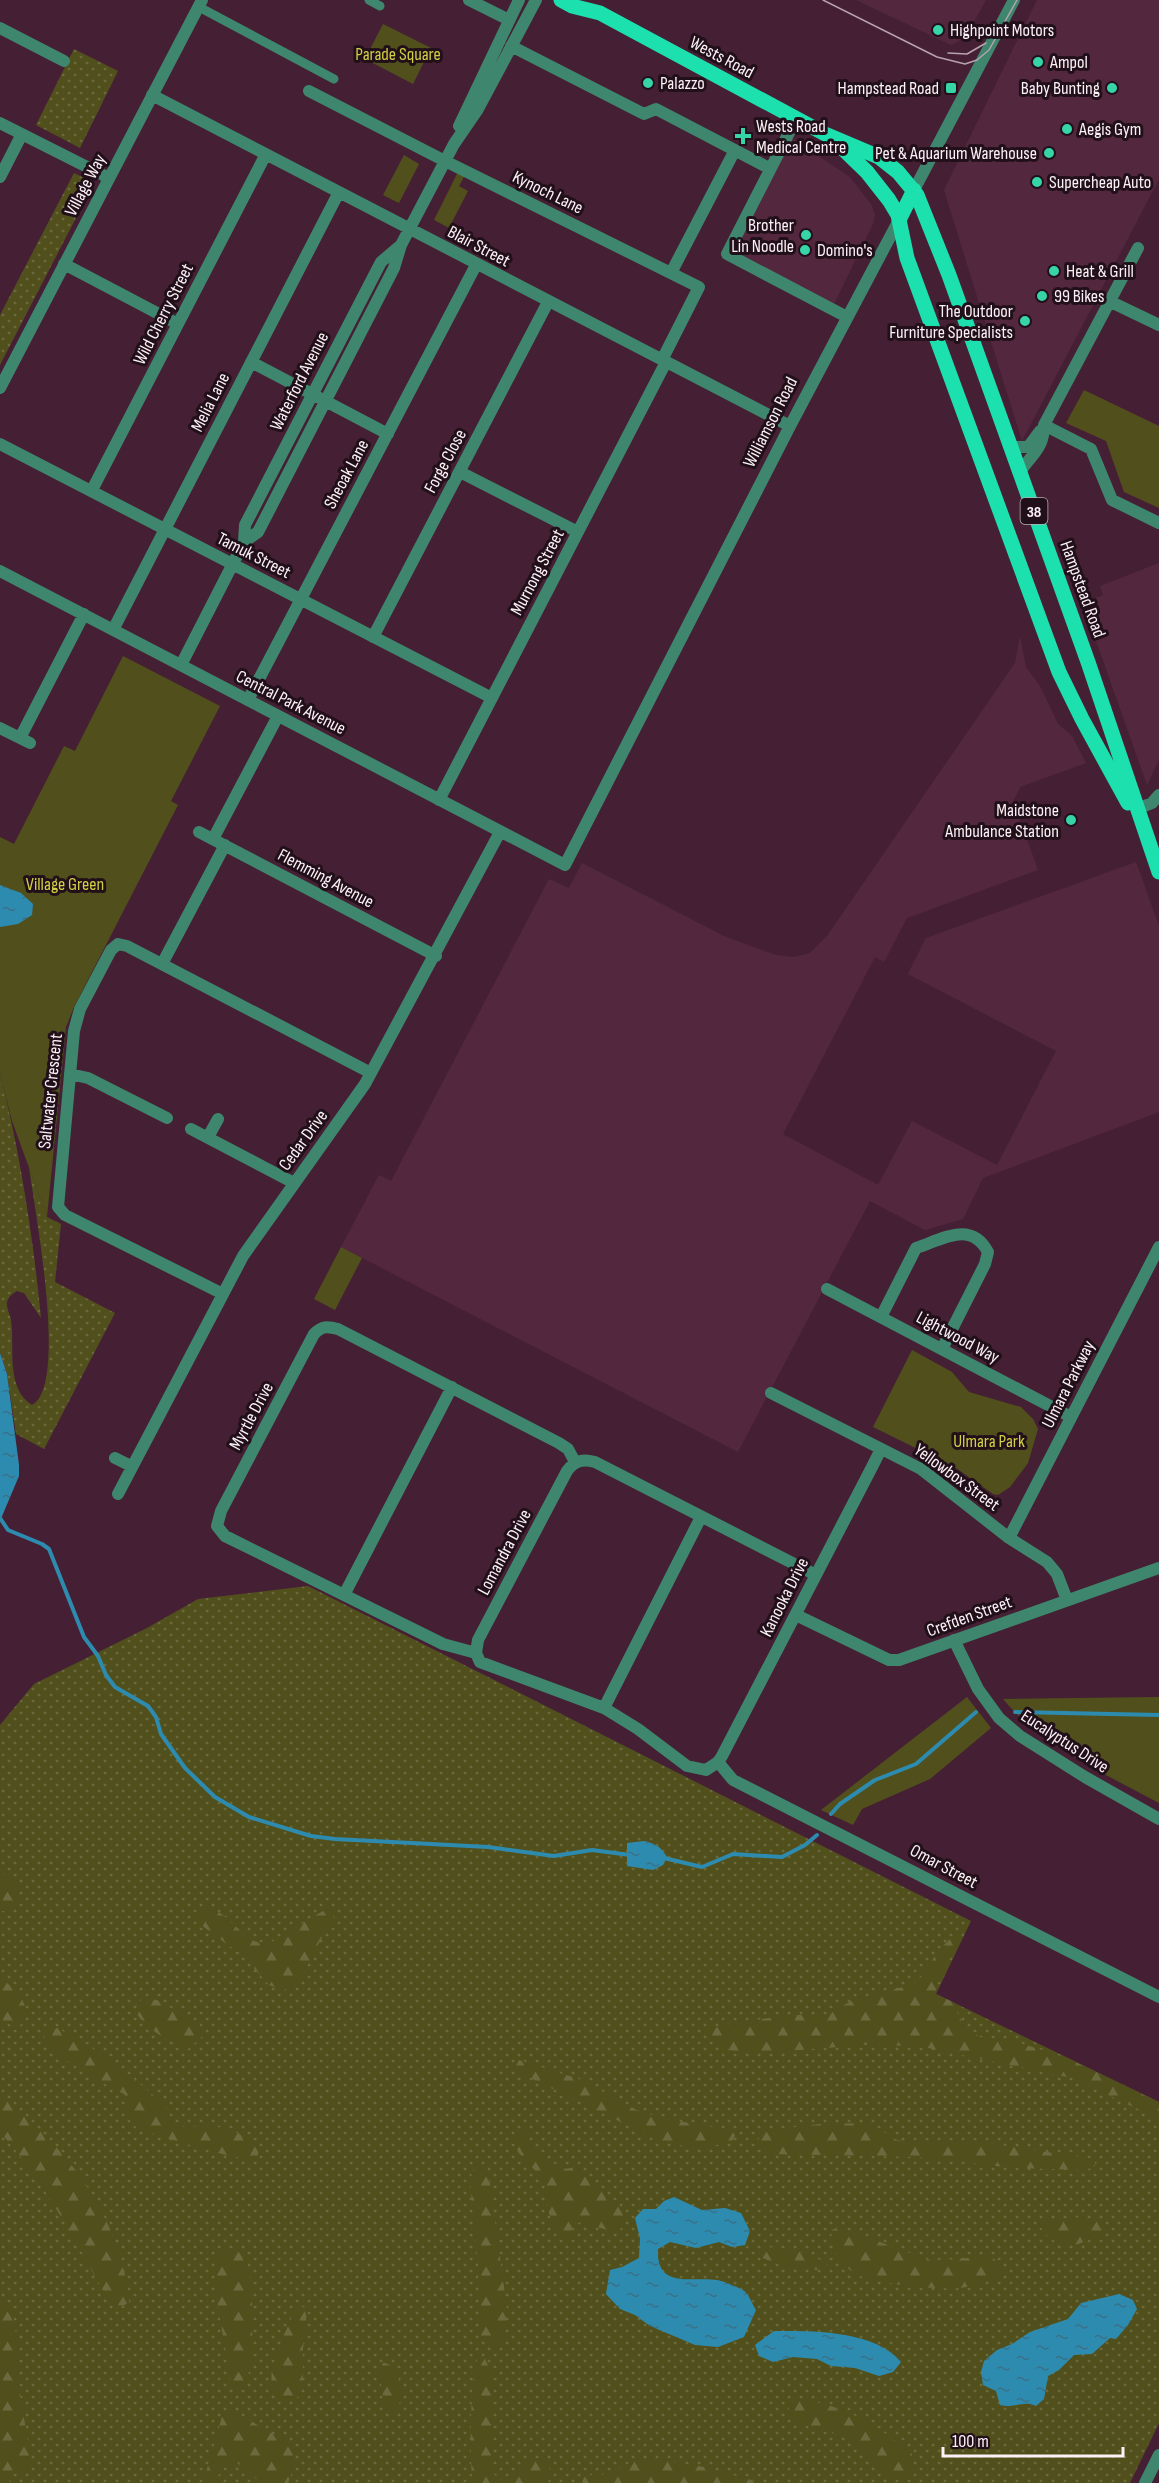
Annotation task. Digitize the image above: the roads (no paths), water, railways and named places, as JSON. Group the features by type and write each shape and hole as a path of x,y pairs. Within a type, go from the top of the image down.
{"main road":[{"name":"Wests Road","path":"561,0 572,6 600,13 796,119 879,157 898,172 914,190"},
{"name":"Wests Road","path":"587,0 600,13"},
{"name":"Wests Road","path":"827,135 867,172 889,200 899,220"},
{"name":"Williamson Road","path":"899,220 914,190"},
{"name":"Hampstead Road","path":"914,190 930,225 1020,472 1088,662 1159,872"},
{"name":"Hampstead Road","path":"899,220 907,258 1059,672 1145,835"}],"street":[{"path":"369,0 380,6"},
{"path":"469,0 509,20"},
{"name":"Waterford Avenue","path":"454,144 459,127 519,0"},
{"name":"Waterford Avenue","path":"244,542 258,532 394,268 401,245 454,144 478,109 536,0"},
{"name":"Williamson Road","path":"914,190 1014,0"},
{"path":"200,3 334,79"},
{"name":"Village Way","path":"0,388 200,3"},
{"path":"0,28 64,61"},
{"path":"512,46 644,114 656,109 770,168"},
{"name":"Kynoch Lane","path":"309,91 699,287 664,361"},
{"name":"Blair Street","path":"152,95 790,426"},
{"path":"796,119 727,254 847,317"},
{"path":"0,123 109,178"},
{"path":"0,177 22,134"},
{"path":"671,273 735,150"},
{"name":"Wild Cherry Street","path":"92,490 266,154"},
{"name":"Melia Lane","path":"113,630 339,192"},
{"name":"Williamson Road","path":"565,865 790,426 899,220"},
{"name":"Waterford Avenue","path":"181,665 244,542 245,525 381,262 401,245"},
{"path":"1011,447 1028,447 1044,425 1138,248"},
{"path":"64,264 178,324"},
{"name":"Sheoak Lane","path":"248,700 476,265"},
{"path":"1109,301 1159,325"},
{"name":"Forge Close","path":"374,637 548,302"},
{"name":"Murnong Street","path":"439,800 664,361"},
{"path":"251,362 388,434"},
{"path":"1020,472 1037,453 1044,434 1044,425"},
{"path":"1044,425 1092,449 1112,500 1159,523"},
{"name":"Tamuk Street","path":"0,444 492,698"},
{"path":"460,472 578,532"},
{"name":"Central Park Avenue","path":"0,571 565,865"},
{"path":"1,730 25,741 84,614"},
{"path":"213,839 278,716"},
{"path":"1137,809 1152,803 1159,795"},
{"name":"Flemming Avenue","path":"200,832 436,956"},
{"name":"Cedar Drive","path":"118,1494 221,1293 243,1256 371,1073 436,956 500,832"},
{"path":"162,964 225,845"},
{"name":"Saltwater Crescent","path":"221,1293 65,1215 58,1207 74,1031 80,1009 111,950 118,944 162,964 371,1073"},
{"path":"70,1074 88,1078 167,1118"},
{"path":"208,1137 218,1119"},
{"path":"191,1128 294,1183"},
{"path":"881,1317 916,1248 962,1233 975,1236 983,1242 988,1252 986,1264 942,1349"},
{"name":"Ulmara Parkway","path":"1009,1538 1159,1247"},
{"name":"Lightwood Way","path":"827,1289 1071,1417"},
{"name":"Myrtle Drive","path":"476,1653 443,1644 225,1536 217,1526 221,1511 314,1334 321,1327 329,1326 338,1329 559,1443 567,1449 575,1462"},
{"path":"344,1595 452,1387"},
{"name":"Yellowbox Street","path":"771,1393 921,1469 1009,1538 1047,1563 1057,1574 1067,1600"},
{"name":"Kanooka Drive","path":"718,1762 881,1449"},
{"path":"115,1458 131,1466"},
{"path":"575,1462 585,1460 596,1462 816,1575"},
{"name":"Lomandra Drive","path":"476,1653 478,1640 567,1471 575,1462"},
{"path":"604,1707 701,1517"},
{"name":"Crefden Street","path":"796,1615 889,1660 899,1660 1159,1568"},
{"name":"Eucalyptus Drive","path":"954,1640 978,1689 999,1718 1020,1736 1076,1772 1159,1819"},
{"path":"476,1653 480,1662 490,1667 604,1707 687,1766 706,1770 718,1762"},
{"name":"Omar Street","path":"718,1762 733,1780 1159,1997"},
{"path":"1145,2483 1159,2455"}],"water":[{"path":"0,885 21,893 33,904 32,915 18,924 0,927"},
{"path":"0,1353 7,1374 19,1476 0,1521"},
{"path":"644,1841 655,1844 667,1857 663,1865 653,1870 627,1866 627,1843"},
{"path":"674,2197 702,2210 725,2208 741,2213 750,2231 745,2245 732,2247 719,2242 696,2248 670,2242 658,2249 659,2262 663,2271 669,2276 720,2281 745,2292 756,2310 744,2337 718,2347 695,2345 650,2326 635,2315 620,2309 606,2294 610,2270 622,2267 639,2258 640,2239 635,2218 643,2209 656,2209 664,2201"},
{"path":"1119,2294 1133,2300 1137,2309 1128,2325 1116,2339 1110,2338 1092,2354 1074,2355 1059,2370 1048,2376 1044,2399 1036,2406 1032,2404 1000,2405 996,2391 983,2385 981,2372 984,2361 997,2350 1012,2344 1030,2332 1068,2319 1081,2303"},
{"path":"774,2331 824,2332 859,2338 890,2351 901,2362 893,2372 879,2376 855,2368 831,2366 817,2359 793,2357 773,2362 759,2356 755,2345"}],"waterway":[{"path":"0,1518 8,1530 49,1549 84,1637 98,1656 106,1675 115,1687 148,1706 156,1717 161,1734 185,1768 215,1797 249,1817 311,1836 335,1839 488,1847 554,1856 592,1850 630,1855"},
{"path":"831,1814 840,1804 875,1780 916,1764 976,1712"},
{"path":"1015,1712 1159,1715"},
{"path":"664,1858 702,1867 733,1854 782,1857 805,1845 817,1835"}],"tram line":[{"path":"823,0 937,57 965,64 977,60 989,50 1017,0"},
{"path":"948,53 967,54 986,43"}],"place":[{"name":"Highpoint Motors","path":"938,30"},
{"name":"Ampol","path":"1038,62"},
{"name":"Palazzo","path":"648,83"},
{"name":"Hampstead Road","path":"951,88"},
{"name":"Baby Bunting","path":"1112,88"},
{"name":"Aegis Gym","path":"1067,129"},
{"name":"Wests Road Medical Centre","path":"743,136"},
{"name":"Pet & Aquarium Warehouse","path":"1049,153"},
{"name":"Supercheap Auto","path":"1037,182"},
{"name":"Brother Lin Noodle","path":"806,235"},
{"name":"Domino's","path":"805,250"},
{"name":"Heat & Grill","path":"1054,271"},
{"name":"99 Bikes","path":"1042,296"},
{"name":"The Outdoor Furniture Specialists","path":"1025,321"},
{"name":"Maidstone Ambulance Station","path":"1071,820"}],"park label":[{"name":"Parade Square","path":"398,54"},
{"name":"Village Green","path":"65,884"},
{"name":"Ulmara Park","path":"989,1441"}]}
